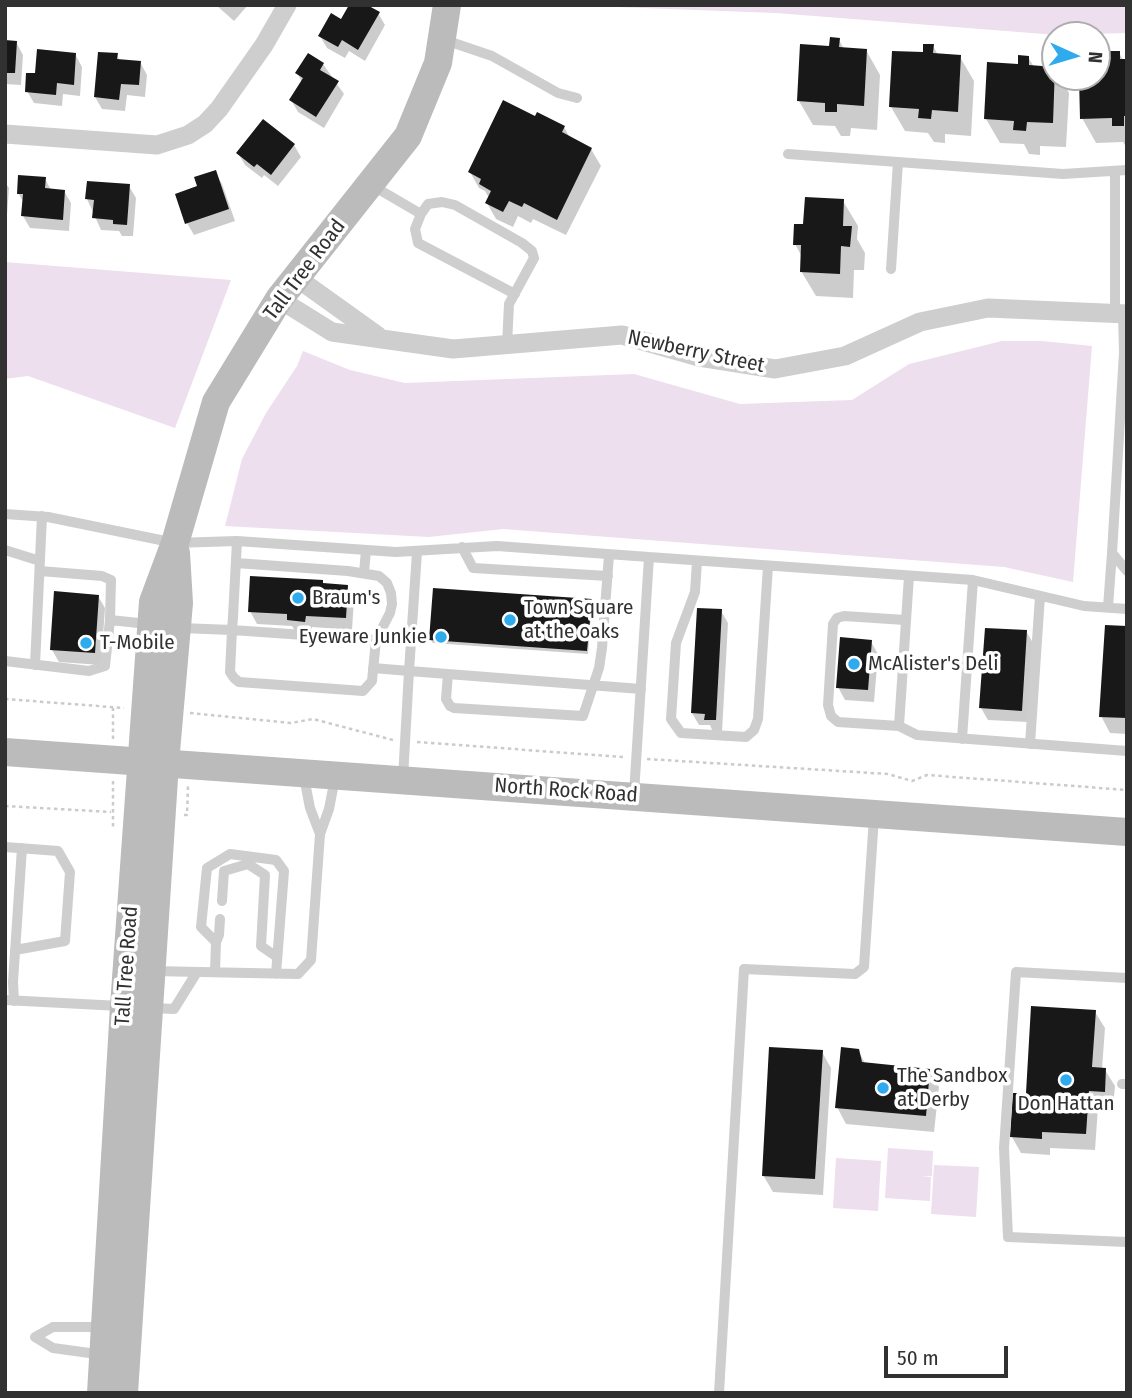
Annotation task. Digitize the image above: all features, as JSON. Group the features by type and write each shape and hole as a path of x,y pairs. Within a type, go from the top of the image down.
{"street":[{"path":"5,134 157,145 188,135 205,124 219,108 264,45 287,5"},
{"name":"Tall Tree Road","path":"101,1393 112,1341 164,626 153,602 175,543 216,402 279,299 408,136 438,63 447,5"},
{"name":"Newberry Street","path":"297,278 382,338"},
{"name":"Newberry Street","path":"279,299 332,332 453,349 622,335 699,357 775,369 845,356 920,322 988,309 1121,313"},
{"name":"North Rock Road","path":"5,752 1127,832"},
{"name":"Tall Tree Road","path":"137,1007 152,971 154,763"},
{"name":"Tall Tree Road","path":"112,1341 124,1393"}],"lane":[{"path":"442,39 476,49 558,93 577,99"},
{"path":"788,154 1063,174 1124,173 1115,218 1126,352 1119,559 1108,607"},
{"path":"891,269 898,162"},
{"path":"370,185 421,214"},
{"path":"507,345 509,304 515,294 534,258 532,251 455,205 442,202 428,204 415,229 418,243 515,294"},
{"path":"1115,218 1127,218"},
{"path":"5,514 42,516 175,543 237,541 417,552 497,546 973,580 1084,606 1127,609"},
{"path":"35,665 42,516"},
{"path":"236,563 364,573 379,576 387,583 391,593 390,613 376,640 372,681 363,691 239,682 230,672 237,541"},
{"path":"462,547 473,568 608,576"},
{"path":"5,550 40,566 102,576 111,580 105,666 89,671 5,662"},
{"path":"364,573 366,550"},
{"path":"402,780 417,552"},
{"path":"448,674 446,699 450,706 583,716 603,648 609,555"},
{"path":"634,796 649,557"},
{"path":"1119,559 1127,571"},
{"path":"697,561 695,592 676,643 671,719 681,733 746,737 754,730 758,719 768,566"},
{"path":"899,726 908,576"},
{"path":"962,739 973,580"},
{"path":"1030,744 1040,596"},
{"path":"905,620 844,616 837,618 833,624 828,705 831,716 838,722 899,726 917,735 1127,751"},
{"path":"110,620 376,640"},
{"path":"373,668 641,689"},
{"path":"303,773 310,808 320,834"},
{"path":"152,971 298,974 311,960 320,834 336,775"},
{"path":"719,1393 744,969 855,974 864,967 874,813"},
{"path":"5,847 58,851 70,872 65,941 15,950"},
{"path":"22,848 15,950 10,962 10,1001 174,1009 197,972"},
{"path":"216,942 201,927 207,868 230,854 276,860 284,871 276,974"},
{"path":"222,901 224,870 248,864 265,875 261,946 277,957"},
{"path":"215,972 220,919"},
{"path":"1127,978 1016,972 1004,1148 1008,1237 1127,1242"},
{"path":"53,1327 112,1341 53,1348 35,1337 53,1327"}],"path":[{"path":"5,699 129,709"},
{"path":"191,713 291,723 313,719 386,740 888,774 912,781 927,775 1127,790"},
{"path":"5,806 113,812"}],"shaded area":[{"path":"563,5 1127,5 1127,33 1111,33 1111,21 1041,21 1041,34 776,13"},
{"path":"5,262 231,280 175,428 28,376 5,379"},
{"path":"1002,341 1042,341 1092,346 1073,582 1004,567 503,529 429,537 225,526 242,459 266,413 297,366 303,351 350,370 405,383 634,374 740,404 852,400 909,364"},
{"path":"888,1148 933,1151 932,1176 922,1176 931,1177 930,1201 885,1198"},
{"path":"836,1158 881,1161 878,1211 833,1208"},
{"path":"934,1165 979,1167 976,1217 931,1214"}],"building":[{"path":"349,5 367,5 380,12 358,50 342,40 338,47 318,36 331,13 341,19"},
{"path":"830,37 840,38 839,47 867,49 864,106 837,104 837,112 825,112 825,103 797,101 800,44 829,46"},
{"path":"5,40 17,41 15,73 5,73"},
{"path":"923,44 934,44 933,53 961,55 958,112 932,110 931,119 918,118 919,109 889,107 892,51 923,52"},
{"path":"37,49 76,53 74,85 57,83 56,95 25,92 26,73 35,73"},
{"path":"1111,51 1120,51 1120,59 1127,59 1127,116 1124,116 1124,126 1112,126 1112,118 1080,119 1079,91 1111,91"},
{"path":"98,52 118,53 117,59 141,61 139,85 121,84 119,100 94,97"},
{"path":"308,53 324,63 320,70 339,81 316,117 289,100 303,78 295,73"},
{"path":"1018,55 1029,56 1029,65 1041,66 1041,91 1054,91 1053,123 1027,122 1026,131 1013,130 1014,121 984,119 987,62 1018,64"},
{"path":"503,100 535,116 537,112 565,126 562,132 592,148 557,220 524,203 522,207 509,201 503,212 485,203 491,191 479,184 481,179 468,172"},
{"path":"263,119 295,144 271,175 257,164 254,167 236,153"},
{"path":"216,170 229,209 185,224 175,194 197,186 194,177"},
{"path":"18,175 46,177 45,188 65,190 63,220 21,216 23,194 17,194"},
{"path":"87,181 130,184 127,225 113,224 113,220 92,218 94,200 85,199"},
{"path":"805,197 844,199 843,226 852,226 850,247 841,246 840,274 800,272 801,245 793,245 794,224 803,224"},
{"name":"Braum's","path":"250,576 323,580 323,583 348,585 346,618 306,616 305,622 287,620 287,614 248,612"},
{"name":"Town Square at the oaks","path":"433,588 592,599 587,651 429,640"},
{"path":"54,591 99,595 95,653 50,650"},
{"path":"697,608 722,609 716,720 704,720 705,714 691,713"},
{"path":"1105,625 1127,626 1127,718 1099,717"},
{"path":"985,628 1027,630 1022,711 979,708"},
{"name":"McAlister's Deli","path":"840,637 872,640 868,690 836,688"},
{"name":"Don Hattan","path":"1031,1006 1096,1010 1092,1067 1106,1068 1105,1092 1089,1091 1086,1134 1042,1132 1042,1139 1010,1137 1013,1093 1026,1093"},
{"path":"769,1047 823,1050 815,1179 762,1176"},
{"name":"The Sandbox at Derby","path":"841,1047 859,1049 862,1062 930,1069 926,1116 835,1108"}],"place":[{"name":"Braum's","path":"298,598"},
{"name":"Town Square at the oaks","path":"510,620"},
{"name":"Eyeware Junkie","path":"441,637"},
{"name":"T-Mobile","path":"86,643"},
{"name":"McAlister's Deli","path":"854,664"},
{"name":"Don Hattan","path":"1066,1080"},
{"name":"The Sandbox at Derby","path":"883,1088"}]}
